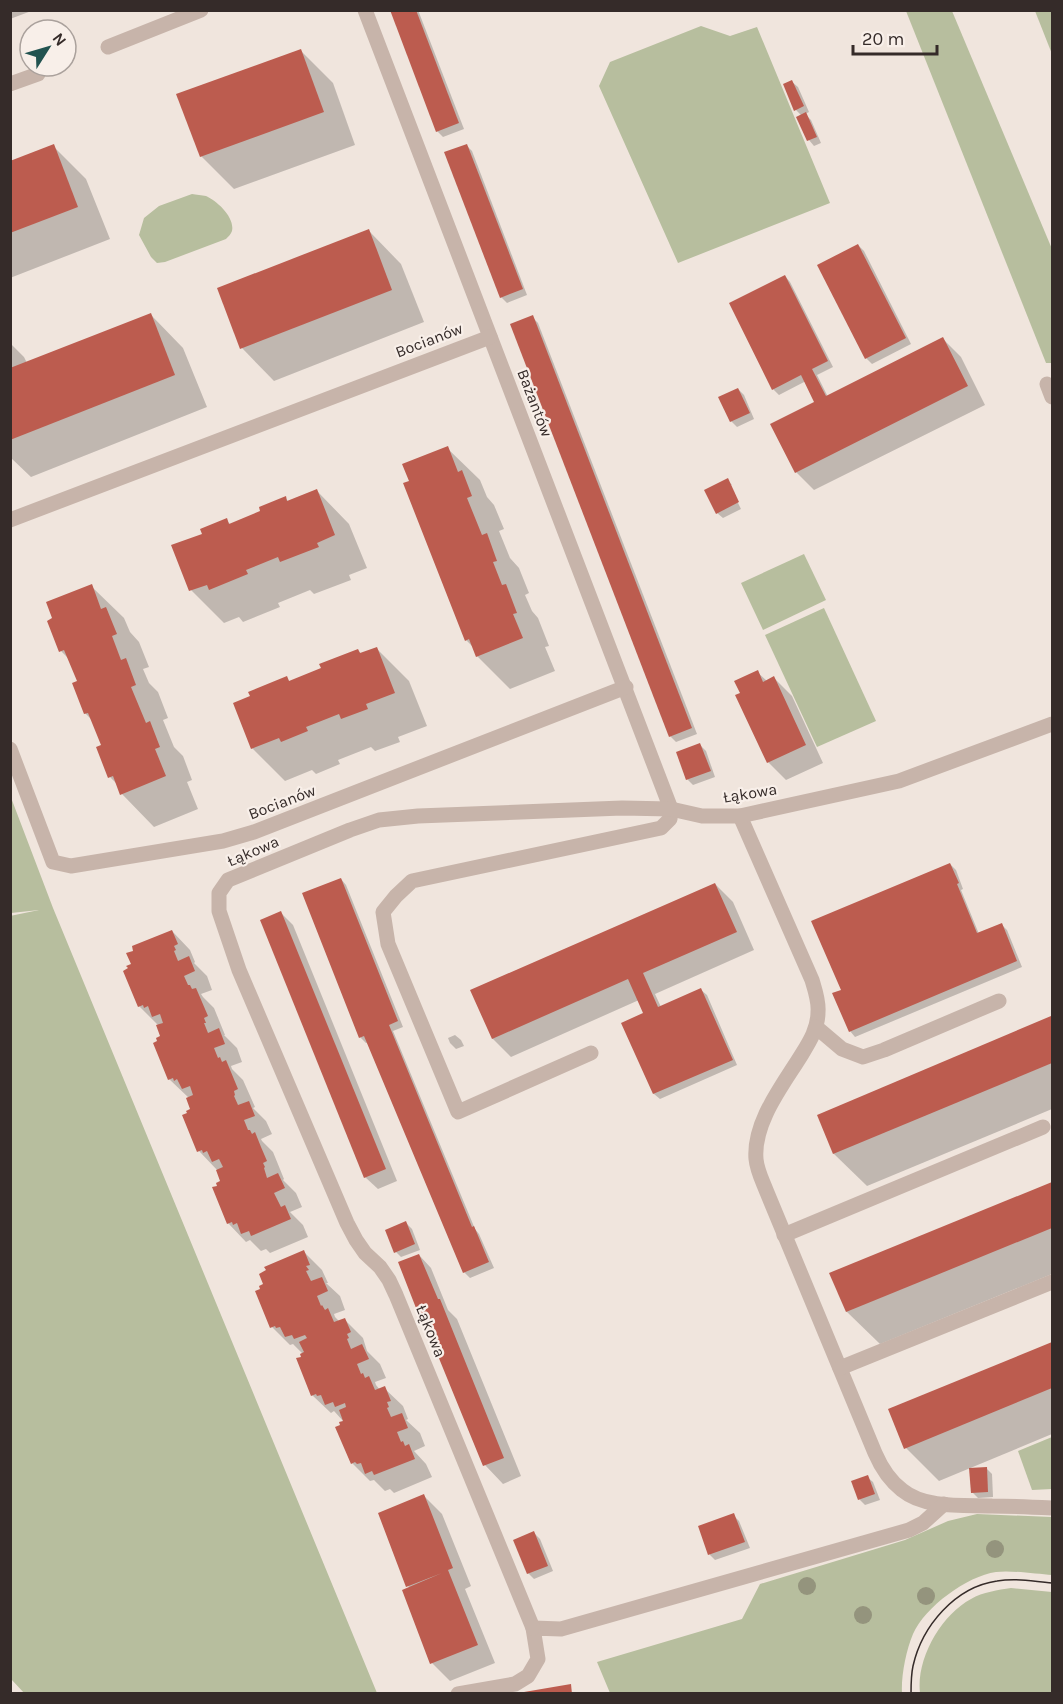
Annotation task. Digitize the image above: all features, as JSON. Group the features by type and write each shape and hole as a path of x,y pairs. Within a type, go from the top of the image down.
{"street":[{"path":"108,47 201,10"},
{"name":"Bażantów","path":"365,10 672,809"},
{"path":"10,84 27,78"},
{"name":"Bocianów","path":"10,520 490,337"},
{"name":"Bocianów","path":"10,749 53,862 71,866 223,841 254,832 626,687"},
{"name":"Łąkowa","path":"458,1694 515,1684 528,1677 538,1659 533,1628 396,1294 380,1267 365,1253 351,1231 239,970 219,911 219,893 228,880 379,820 418,816 598,809 672,809 702,816 740,816 899,782 1053,724"},
{"path":"591,1053 458,1112 388,944 383,912 412,881 660,828 670,819 672,809"},
{"path":"740,816 812,980 819,1012 810,1041 764,1118 757,1145 756,1159 759,1173 882,1469 903,1491 931,1502 1053,1508"},
{"path":"816,1027 842,1049 863,1057 999,1001"},
{"path":"784,1235 1043,1127"},
{"path":"840,1368 1053,1282"},
{"path":"533,1628 561,1629 909,1530 923,1522 944,1504"}],"green space":[{"path":"906,11 952,11 1052,249 1052,363 1046,363"},
{"path":"1035,11 1052,11 1052,54"},
{"path":"701,26 730,36 757,27 830,203 678,263 599,86 610,62"},
{"path":"192,194 206,196 220,206 231,220 232,232 226,239 157,263 151,257 139,235 144,218 159,206"},
{"path":"804,554 826,600 763,630 741,583"},
{"path":"824,608 876,721 817,747 765,635"},
{"path":"10,795 53,908 377,1693 25,1694 11,1679 10,916 39,910 11,913"},
{"path":"1052,1437 1052,1489 1032,1490 1018,1451"},
{"path":"977,1514 1052,1517 1052,1575 996,1572 972,1580 948,1594 927,1613 913,1634 904,1664 902,1693 610,1693 597,1662 742,1619 760,1584 905,1540 948,1521"},
{"path":"1011,1588 1052,1592 1052,1693 920,1693 922,1666 926,1653 950,1616 960,1606 976,1597"}],"building":[{"path":"390,10 416,10 459,123 436,132"},
{"path":"301,49 324,112 200,157 176,94"},
{"path":"792,80 804,106 794,111 783,84"},
{"path":"806,112 817,137 807,141 796,117"},
{"path":"54,144 78,207 10,233 10,161"},
{"path":"467,144 523,289 500,298 444,152"},
{"path":"369,229 392,290 240,349 217,288"},
{"path":"858,244 906,338 865,359 817,265"},
{"path":"785,275 828,361 812,369 826,396 943,337 968,386 795,473 770,424 814,402 801,375 772,390 729,303"},
{"path":"151,313 175,375 10,440 10,368"},
{"path":"533,315 692,728 669,737 510,324"},
{"path":"738,388 750,413 730,422 718,397"},
{"path":"448,446 458,472 462,470 472,496 467,498 482,535 487,533 497,561 493,562 502,585 506,584 517,613 513,614 523,638 476,657 469,639 465,641 403,483 409,481 402,464"},
{"path":"728,478 739,502 716,514 704,490"},
{"path":"317,489 335,535 317,543 319,547 280,562 278,557 246,570 248,574 209,590 207,585 189,591 171,545 202,534 200,529 227,518 229,524 260,511 259,507 286,496 287,501"},
{"path":"92,584 101,609 106,607 117,634 112,636 121,660 126,658 136,685 131,687 146,723 150,721 160,747 155,749 166,776 120,795 113,776 108,778 96,747 101,745 88,713 84,714 72,683 77,681 64,650 59,652 47,621 52,618 46,602"},
{"path":"377,647 395,693 366,704 368,709 341,719 339,714 306,727 308,731 281,742 279,738 251,749 233,703 250,696 248,692 287,676 289,681 321,668 319,664 358,649 360,653"},
{"path":"758,670 763,682 774,676 806,745 767,763 735,695 740,693 734,681"},
{"path":"700,743 711,771 686,780 676,752"},
{"path":"950,863 977,933 1002,923 1017,961 849,1032 832,993 841,990 811,921"},
{"path":"341,878 398,1021 389,1025 472,1227 474,1226 489,1262 463,1273 364,1036 359,1038 302,893"},
{"path":"715,883 737,932 643,973 658,1007 701,988 733,1060 653,1094 621,1023 643,1013 628,979 492,1039 470,990"},
{"path":"281,911 386,1169 364,1178 260,920"},
{"path":"172,930 178,944 174,946 176,950 174,951 178,961 189,956 195,971 184,976 192,989 196,988 208,1016 204,1018 206,1023 204,1023 208,1033 219,1028 225,1044 214,1048 222,1062 226,1060 238,1089 234,1091 234,1096 238,1105 249,1101 255,1116 244,1120 248,1130 252,1134 255,1132 267,1161 263,1163 267,1178 278,1173 285,1188 274,1193 281,1207 285,1205 291,1219 251,1236 249,1231 241,1234 237,1223 227,1224 212,1187 217,1186 216,1183 220,1181 216,1170 223,1167 219,1159 212,1162 207,1151 197,1152 182,1115 190,1109 186,1098 193,1095 190,1086 182,1089 177,1079 168,1080 153,1043 160,1036 156,1025 163,1023 160,1014 152,1017 148,1006 138,1007 123,971 131,964 126,953 133,951 132,946"},
{"path":"1051,1016 1052,1063 833,1154 817,1115"},
{"path":"1052,1182 1052,1228 846,1312 829,1273"},
{"path":"406,1221 415,1244 394,1253 385,1230"},
{"path":"304,1250 310,1265 306,1266 309,1270 306,1271 311,1281 322,1277 328,1291 317,1296 321,1306 325,1310 328,1308 334,1322 345,1318 351,1332 347,1334 349,1338 347,1339 351,1349 362,1344 369,1359 357,1364 361,1374 363,1373 365,1378 369,1376 375,1390 385,1386 391,1401 387,1402 389,1407 387,1408 391,1417 402,1413 408,1428 397,1432 405,1446 409,1444 415,1459 374,1475 372,1471 365,1474 361,1463 351,1464 335,1427 343,1421 339,1410 346,1407 345,1403 335,1407 333,1402 325,1405 321,1395 311,1396 296,1358 301,1357 300,1354 304,1352 299,1342 307,1338 305,1335 294,1339 292,1335 285,1337 280,1327 270,1328 255,1291 263,1284 259,1274 266,1270 264,1267"},
{"path":"419,1254 438,1299 440,1299 504,1458 483,1466 398,1262"},
{"path":"1052,1342 1052,1388 904,1449 888,1409"},
{"path":"987,1467 988,1492 971,1493 969,1468"},
{"path":"868,1475 875,1494 858,1500 851,1481"},
{"path":"424,1494 453,1568 448,1570 478,1645 430,1664 402,1590 442,1573 406,1587 378,1513"},
{"path":"734,1513 745,1542 708,1555 698,1526"},
{"path":"534,1531 548,1566 527,1574 513,1540"},
{"path":"571,1684 572,1694 524,1694 524,1692"}],"tram line":[{"path":"911,1694 911,1676 917,1651 932,1623 954,1600 967,1591 997,1581 1052,1583"}]}
